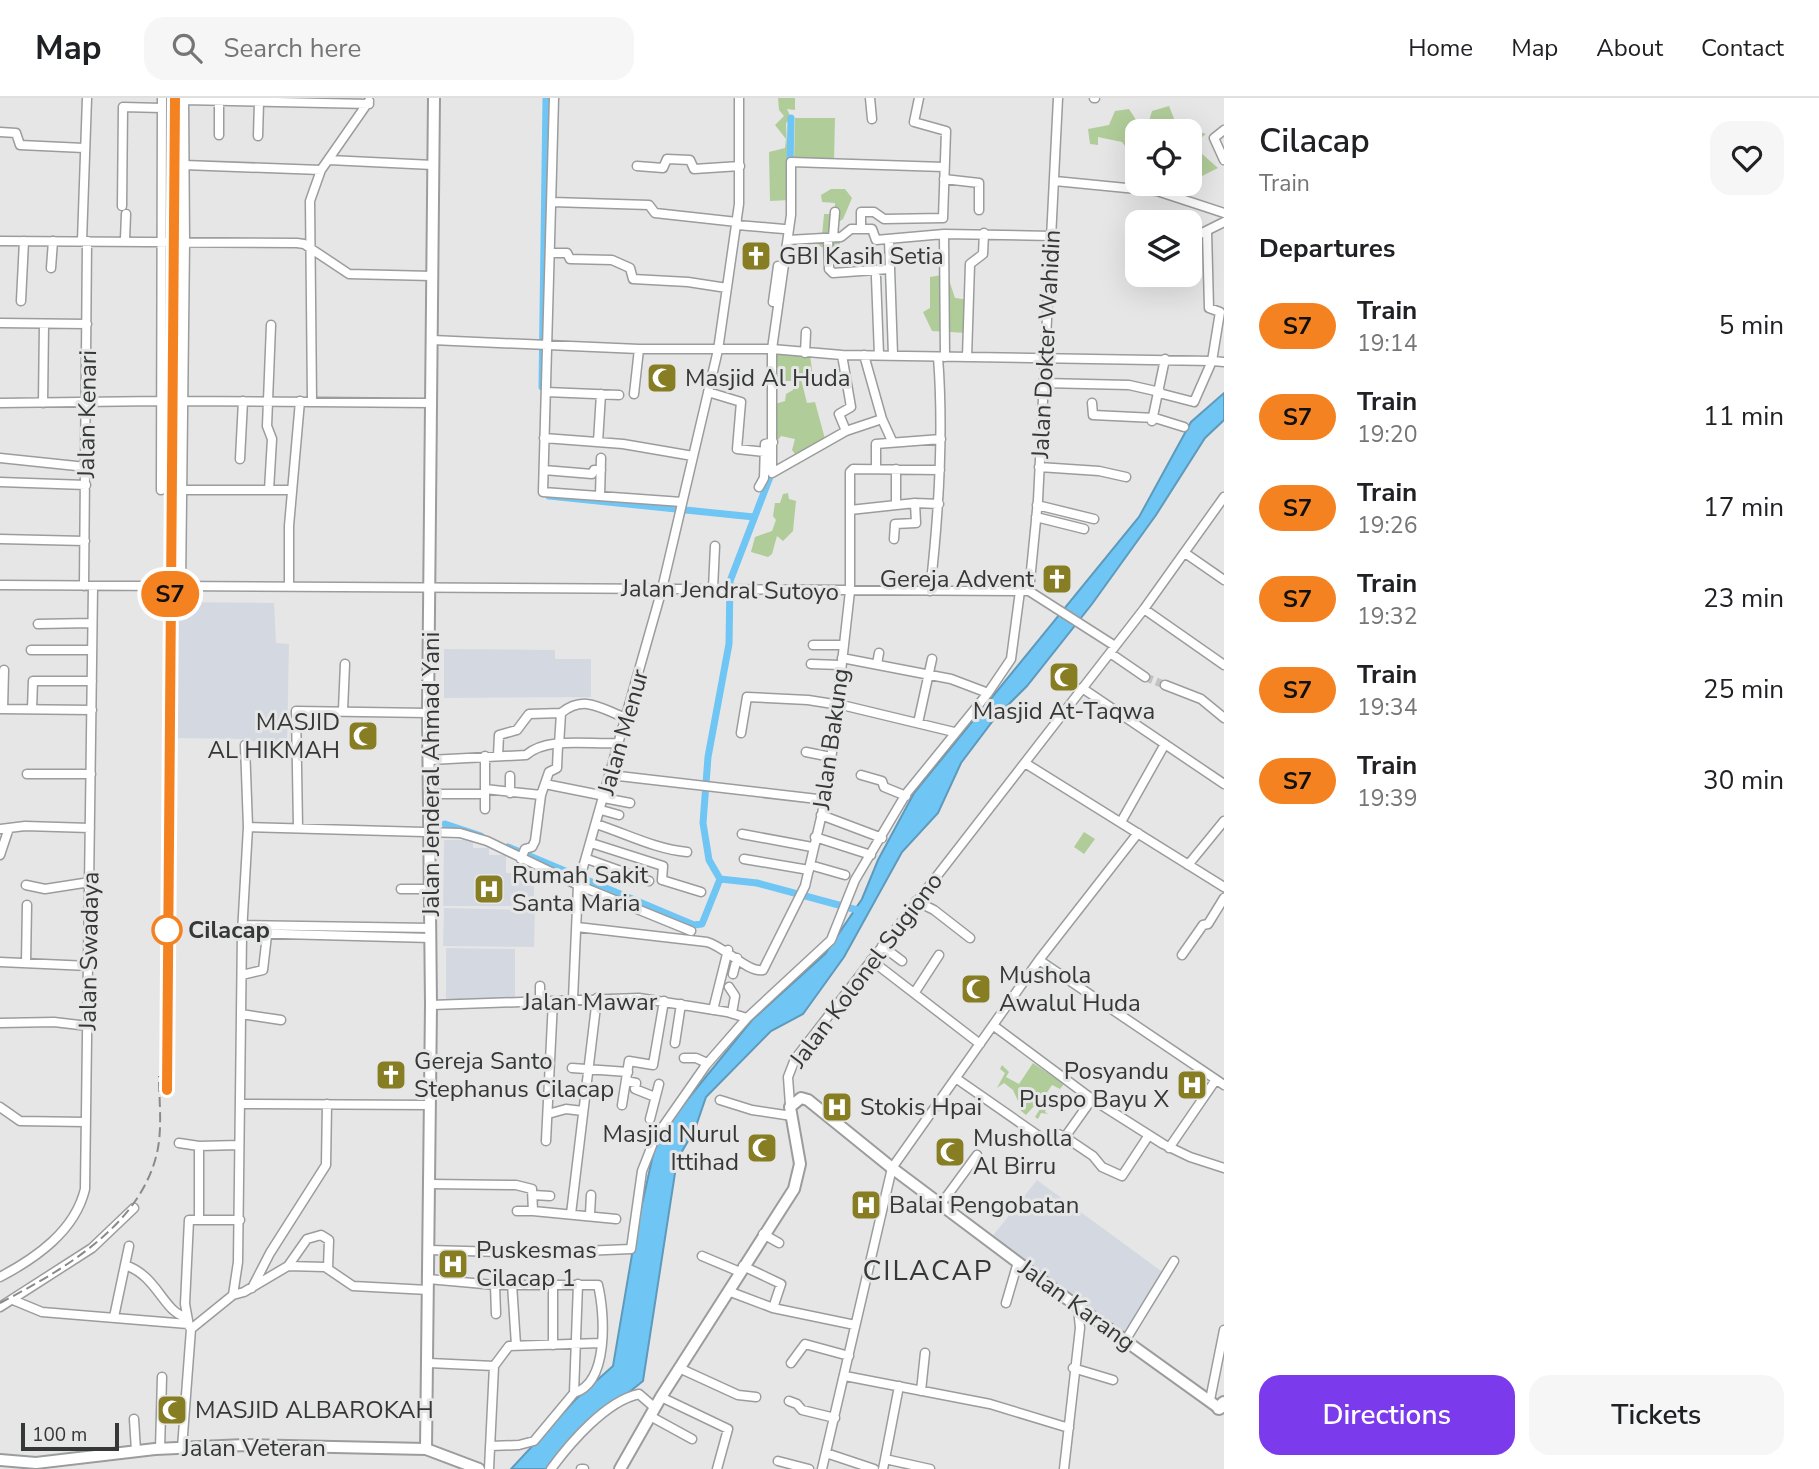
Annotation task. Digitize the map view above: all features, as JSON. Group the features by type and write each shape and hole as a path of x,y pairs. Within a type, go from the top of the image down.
{"main road":[{"name":"Jalan Jenderal Ahmad Yani","path":"426,1449 429,1363 431,888 428,713 432,588 434,98"},
{"path":"791,1111 804,1098"},
{"name":"Jalan Karang","path":"804,1098 1078,1308 1219,1407"},
{"name":"Jalan Kolonel Sugiono","path":"620,1469 679,1368 794,1189 799,1175 799,1155 791,1111"},
{"name":"Jalan Veteran","path":"0,1460 50,1465 136,1451 245,1445 426,1449 479,1469"}],"street":[{"name":"Jalan Kenari","path":"87,98 84,148 87,324 85,541 89,586"},
{"path":"161,490 162,98"},
{"path":"554,98 551,253 544,346 544,494 600,496 681,505"},
{"name":"Jalan Menur","path":"573,999 580,881 662,589 718,350 737,224 739,98"},
{"path":"870,98 872,120"},
{"path":"861,229 861,212 874,212 884,219 943,218 947,131 914,122 919,98"},
{"name":"Jalan Dokter Wahidin","path":"429,1250 533,1253 628,1250 633,1245 645,1160 671,1115 708,1063 747,1018 831,940 849,893 906,796 954,732 988,693 1013,653 1037,505 1058,98"},
{"path":"181,585 186,242 184,99 259,102 369,101"},
{"path":"219,101 219,135"},
{"path":"312,400 310,201 321,170 369,101"},
{"path":"258,136 259,102"},
{"path":"125,240 123,107 162,108"},
{"path":"1224,130 1214,138 1224,160"},
{"path":"0,132 15,133 20,145 84,148"},
{"path":"637,166 663,168 667,159 691,160 694,169 740,166"},
{"path":"329,160 433,165"},
{"path":"770,349 788,240 791,162 944,167"},
{"path":"184,165 321,170"},
{"path":"944,179 979,183 979,210"},
{"path":"1055,181 1157,191 1224,213"},
{"path":"552,202 649,205 655,213 784,229"},
{"path":"835,212 830,238 829,269 833,273 889,269"},
{"path":"768,477 770,349 784,229 789,215"},
{"path":"1202,233 1224,222"},
{"path":"788,240 844,236 851,229 873,229 876,240 985,233 1052,236"},
{"path":"1043,383 1129,385 1194,402 1213,357 1220,312 1208,307 1207,231"},
{"path":"967,358 970,265 983,254 985,233"},
{"path":"930,591 939,504 944,234"},
{"path":"889,239 893,355"},
{"path":"0,241 297,243 311,248 349,274 432,275"},
{"path":"21,301 24,241"},
{"path":"51,268 53,241"},
{"path":"551,253 567,253 569,259 613,260 630,268 632,279 688,282 727,288"},
{"path":"876,277 879,355"},
{"path":"0,323 87,324"},
{"path":"43,403 44,324"},
{"path":"269,489 272,439 267,426 267,401 271,325"},
{"path":"806,332 806,353"},
{"path":"432,340 639,349 770,349 842,355 967,358 1213,357 1224,362"},
{"path":"634,394 639,349"},
{"path":"842,355 851,407 839,414 846,432"},
{"path":"864,355 882,419 892,441"},
{"path":"1152,420 1165,359"},
{"path":"545,392 619,395"},
{"path":"708,393 741,402 737,449 769,445"},
{"path":"598,442 601,394"},
{"path":"0,403 160,401"},
{"path":"182,401 432,403"},
{"path":"240,459 243,401"},
{"path":"289,585 292,489 300,401"},
{"path":"1092,403 1093,415 1152,420 1184,427"},
{"path":"759,487 768,477 846,432 882,419"},
{"path":"544,439 598,442 693,456"},
{"path":"940,470 876,470 875,445 892,441 941,439"},
{"path":"0,458 86,467"},
{"path":"600,496 601,458"},
{"path":"1039,467 1126,477"},
{"path":"544,470 592,474 594,470 601,470"},
{"name":"Jalan Bakung","path":"737,958 754,971 763,970 805,886 815,836 826,800 850,591 851,470 876,470"},
{"path":"896,470 896,504"},
{"path":"0,482 86,485"},
{"path":"181,489 292,489"},
{"name":"Jalan Kolonel Sugiono","path":"791,1111 788,1077 795,1059 1113,650 1224,497"},
{"path":"894,539 895,524 916,523 915,503"},
{"path":"850,510 896,504 939,504"},
{"path":"1037,505 1094,519"},
{"path":"1215,511 1224,516"},
{"path":"1036,517 1084,528"},
{"path":"0,539 85,541"},
{"path":"713,589 715,547"},
{"path":"1185,553 1224,580"},
{"name":"Jalan Jendral Sutoyo","path":"0,585 1025,591"},
{"name":"Jalan Swadaya","path":"0,1277 44,1249 73,1218 85,1189 92,709 89,586"},
{"path":"1025,591 1086,629 1145,677"},
{"path":"1144,609 1224,665"},
{"path":"38,624 91,623"},
{"path":"813,645 844,645"},
{"path":"31,650 92,650"},
{"path":"877,664 879,653"},
{"path":"918,723 932,659"},
{"path":"343,710 345,664"},
{"path":"811,664 877,664 929,674 988,693"},
{"path":"4,670 2,709 92,709"},
{"path":"32,709 33,681 92,681"},
{"path":"1165,685 1201,699 1224,719"},
{"path":"1082,688 1224,783"},
{"path":"741,733 747,696 836,704 954,732"},
{"path":"523,854 535,841 541,795 549,772 557,768 561,713 570,704 586,703 626,718"},
{"path":"298,827 296,711 428,713"},
{"path":"498,756 499,735 517,730 528,715 561,713"},
{"path":"430,760 526,755 538,747 619,743"},
{"path":"1121,822 1165,744"},
{"path":"233,1295 240,1220 241,1014 248,827 245,745"},
{"path":"806,752 831,757"},
{"path":"485,756 485,809"},
{"path":"1025,764 1224,887"},
{"path":"27,774 91,774"},
{"path":"610,775 826,800"},
{"path":"860,775 882,781 884,787 906,796"},
{"path":"510,776 510,793"},
{"path":"545,784 630,803"},
{"path":"430,794 485,792 541,795"},
{"path":"601,810 619,815"},
{"path":"821,816 882,838"},
{"path":"1188,865 1220,833 1224,821"},
{"path":"596,824 685,856"},
{"path":"248,827 430,832 477,837 523,854 691,931"},
{"path":"0,855 5,829 90,828"},
{"path":"822,1469 892,1168 1039,960 1138,833"},
{"path":"742,834 813,847"},
{"path":"815,836 871,855"},
{"path":"591,843 663,866"},
{"path":"672,850 663,866 662,880 701,892"},
{"path":"587,859 649,881"},
{"path":"744,859 845,875"},
{"path":"26,885 41,889 90,882"},
{"path":"401,889 431,888"},
{"path":"1182,955 1203,925 1208,924 1224,898"},
{"path":"916,901 934,910 970,938"},
{"path":"26,963 27,905"},
{"path":"577,927 708,942 728,950 737,958 733,974"},
{"path":"243,929 430,933"},
{"path":"243,929 267,935 346,932"},
{"path":"242,975 263,970 267,935"},
{"path":"882,946 902,961"},
{"path":"713,1010 728,950"},
{"path":"915,992 939,955"},
{"path":"871,960 980,1044"},
{"path":"1039,960 1224,1085"},
{"path":"0,962 89,966"},
{"path":"541,986 541,1002"},
{"path":"729,987 735,996 732,1013"},
{"path":"572,1214 597,998"},
{"name":"Jalan Mawar","path":"431,1005 597,998 664,1001 747,1018"},
{"path":"546,1141 553,1001"},
{"path":"621,1105 630,1061 653,1065 664,1001"},
{"path":"675,1043 681,1004"},
{"path":"241,1014 281,1020"},
{"path":"0,1023 54,1022 88,1026"},
{"path":"994,1026 1092,1099 1169,1148 1224,1168"},
{"path":"684,1058 696,1058 708,1063"},
{"path":"572,1068 627,1076 636,1083 635,1089 655,1097"},
{"path":"788,1077 804,1098"},
{"path":"957,1079 1045,1141 1051,1141 1058,1134 1065,1137 1093,1156 1102,1167 1121,1177 1150,1135"},
{"path":"1169,1148 1215,1081"},
{"path":"650,1119 659,1084"},
{"path":"1065,1137 1092,1099"},
{"path":"720,1100 752,1110 791,1111"},
{"path":"240,1104 430,1105"},
{"path":"252,1288 270,1253 326,1165 327,1104"},
{"path":"0,1107 20,1121 85,1122"},
{"path":"548,1114 566,1109 583,1111"},
{"path":"652,1109 671,1115"},
{"path":"179,1143 198,1146 239,1145"},
{"path":"198,1146 199,1219"},
{"path":"942,1204 977,1154"},
{"path":"429,1184 516,1185 532,1189 533,1211"},
{"path":"533,1195 550,1196"},
{"path":"590,1214 591,1195"},
{"path":"0,1307 92,1248 134,1208"},
{"path":"517,1211 590,1214 616,1219"},
{"path":"182,1448 188,1323 188,1225 190,1219 240,1220"},
{"path":"763,1234 779,1243"},
{"path":"13,1300 42,1312 188,1323 288,1266 307,1239 321,1235 329,1240 328,1268"},
{"path":"114,1317 129,1246"},
{"path":"702,1256 781,1284 773,1308"},
{"path":"1125,1341 1174,1261"},
{"path":"1006,1303 1018,1262"},
{"path":"125,1265 144,1274 172,1311 188,1323"},
{"path":"288,1266 328,1268 349,1285 598,1285 601,1343 595,1379 582,1391 574,1393 534,1441 519,1445 490,1446"},
{"path":"574,1393 578,1283"},
{"path":"512,1284 516,1345"},
{"path":"553,1284 553,1345"},
{"path":"495,1285 496,1314"},
{"path":"728,1291 773,1308 855,1325"},
{"path":"1064,1469 1073,1368 1080,1328 1078,1308"},
{"path":"1080,1328 1093,1318"},
{"path":"1219,1407 1224,1330"},
{"path":"489,1469 494,1366 505,1348 516,1345 601,1343"},
{"path":"791,1363 805,1344 849,1356"},
{"path":"921,1391 925,1353"},
{"path":"429,1363 494,1366"},
{"path":"679,1368 738,1395 756,1397"},
{"path":"1073,1368 1113,1380"},
{"path":"845,1376 1014,1410 1069,1428"},
{"path":"160,1449 162,1377"},
{"path":"883,1469 899,1386"},
{"path":"551,1469 585,1428 639,1394 692,1439"},
{"path":"789,1402 797,1404 802,1410 835,1418"},
{"path":"655,1407 728,1429 717,1469"},
{"path":"134,1419 136,1451"},
{"path":"826,1452 874,1469"},
{"path":"885,1459 930,1469"},
{"path":"778,1461 809,1469"}],"shaded area":[{"path":"174,602 274,603 276,643 289,644 287,748 243,739 172,738"},
{"path":"444,649 555,650 555,659 591,659 591,697 444,698"},
{"name":"Rumah Sakit Santa Maria","path":"444,840 473,840 473,848 489,848 489,855 506,855 506,873 534,873 534,906 443,906"},
{"path":"444,908 535,910 534,947 443,946"},
{"path":"446,948 515,949 515,1001 446,1000"},
{"path":"1037,1180 1168,1276 1129,1339 991,1238"}],"green space":[{"path":"778,98 795,98 795,110 787,109 791,118 786,123 789,200 770,201 769,152 785,148 786,139 775,125 784,116 779,110"},
{"path":"1169,106 1174,119 1150,119 1152,111"},
{"path":"1129,109 1135,119 1125,119 1125,146 1122,142 1098,137 1098,145 1090,144 1088,129 1109,125 1115,111"},
{"path":"795,118 835,118 834,161 794,161"},
{"path":"1202,154 1218,168 1202,176"},
{"path":"831,189 845,189 852,198 843,219 836,224 835,234 840,243 839,247 824,248 815,244 816,239 822,236 824,214 835,214 835,203 822,202 821,195"},
{"path":"947,274 955,298 963,299 969,305 967,333 932,331 923,312 930,308 930,277"},
{"path":"775,355 810,355 813,377 801,379 807,403 815,402 825,439 798,458 792,450 795,439 781,436 774,445 775,404 785,401 786,394 793,390 792,381 775,381"},
{"path":"788,493 789,499 796,501 793,531 783,541 777,536 772,554 768,557 751,552 755,537 772,531 776,520 773,516 775,503 780,503 783,494"},
{"path":"1084,832 1095,839 1084,854 1074,847"},
{"path":"1033,1063 1064,1084 1060,1089 1052,1085 1044,1097 1049,1101 1045,1112 1048,1114 1041,1113 1038,1119 1035,1117 1040,1109 1035,1105 1026,1115 1019,1109 1027,1097 1023,1095 1018,1101 1013,1090 1004,1083 997,1088 1005,1073 1000,1069 1002,1065 1009,1072 1006,1077 1019,1084"}],"water":[{"path":"1224,393 1224,420 1205,438 1156,515 1092,604 1027,686 995,718 961,763 938,813 902,852 844,957 803,1014 771,1031 706,1097 695,1129 677,1160 643,1381 585,1428 551,1469 511,1469 576,1399 613,1366 636,1231 657,1137 752,1020 825,954 862,899 878,860 914,793 1139,517 1191,422"}],"waterway":[{"path":"542,387 546,98"},
{"path":"790,166 791,118"},
{"path":"770,468 770,477 730,581 729,644 708,757 703,823 709,860 720,879 757,883 861,911"},
{"path":"549,496 754,517"},
{"path":"445,824 481,836"},
{"path":"508,847 694,925 702,924 720,879"}],"tunnel":[{"path":"1145,677 1165,685"}],"railway":[{"path":"167,1089 175,98"},
{"path":"0,1303 47,1277 94,1245 132,1205 146,1182 156,1157 160,1127 159,1076"}],"train":[{"name":"S7","path":"167,1090 170,399 175,98"}],"place":[{"name":"GBI Kasih Setia","path":"756,256"},
{"name":"Masjid Al Huda","path":"662,378"},
{"name":"Gereja Advent","path":"1057,579"},
{"name":"Masjid At-Taqwa","path":"1064,677"},
{"name":"MASJID AL HIKMAH","path":"363,736"},
{"name":"Rumah Sakit Santa Maria","path":"489,889"},
{"name":"Cilacap","path":"167,930"},
{"name":"Mushola Awalul Huda","path":"976,989"},
{"name":"Gereja Santo Stephanus Cilacap","path":"391,1075"},
{"name":"Posyandu Puspo Bayu X","path":"1192,1085"},
{"name":"Stokis Hpai","path":"837,1107"},
{"name":"Masjid Nurul Ittihad","path":"762,1148"},
{"name":"Musholla Al Birru","path":"950,1152"},
{"name":"Balai Pengobatan","path":"866,1205"},
{"name":"Puskesmas Cilacap 1","path":"453,1264"},
{"name":"MASJID ALBAROKAH","path":"172,1410"}],"district":[{"name":"CILACAP","path":"928,1271"}]}
